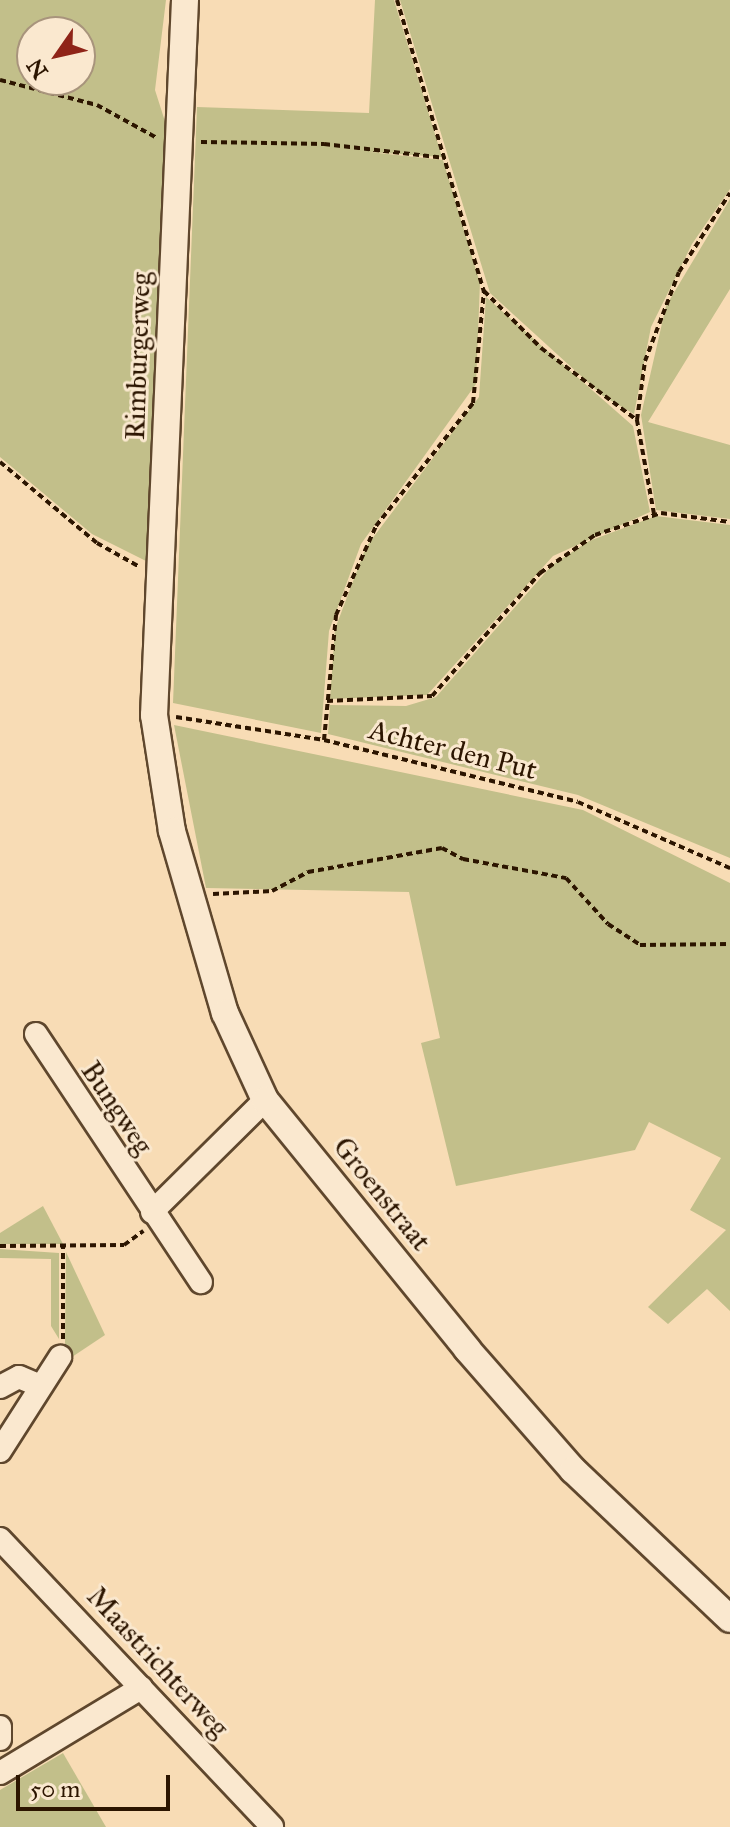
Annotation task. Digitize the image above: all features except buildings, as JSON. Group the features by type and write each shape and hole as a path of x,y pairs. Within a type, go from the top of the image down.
{"street":[{"name":"Rimburgerweg","path":"154,715 185,0"},
{"name":"Groenstraat","path":"154,715 162,785 189,894 225,1013 265,1100 525,1418 730,1619"},
{"name":"Bungweg","path":"36,1034 201,1282"},
{"path":"152,1212 265,1100"},
{"path":"0,1451 38,1385 60,1357"},
{"path":"0,1387 19,1377 38,1385"},
{"name":"Maastrichterweg","path":"0,1539 272,1827"},
{"path":"1,1769 141,1688"},
{"path":"0,1727 0,1739"}],"path":[{"path":"324,740 329,642 363,546 478,391 484,291 397,0"},
{"path":"0,80 97,105 157,138"},
{"path":"207,142 324,144 445,158"},
{"path":"654,514 637,420 659,314 730,193"},
{"path":"484,291 541,348 637,420"},
{"path":"0,462 116,556 161,568"},
{"path":"327,701 432,696 561,554 654,514 730,522"},
{"name":"Achter den Put","path":"154,715 324,740 578,802 730,868"},
{"path":"189,894 272,891 308,872 442,848 463,859 566,878 608,924 640,945 730,944"},
{"path":"0,1246 124,1245 151,1223 152,1212"},
{"path":"60,1357 63,1246"}],"shaded area":[{"path":"0,0 166,0 155,90 169,134 146,561 92,534 0,457"},
{"path":"375,0 394,0 442,157 369,152 443,160 480,283 476,384 361,544 329,631 321,733 173,703 197,107 369,113"},
{"path":"400,0 730,0 730,189 692,244 651,327 634,414 603,396 490,293"},
{"path":"730,199 730,289 648,422 730,445 730,519 656,510 641,415 666,306"},
{"path":"486,297 633,426 650,512 553,556 427,695 330,699 335,629 366,547 479,397"},
{"path":"656,516 730,525 730,858 578,795 328,734 330,705 406,706 436,697 552,565 589,541"},
{"path":"174,725 583,810 730,883 730,1311 707,1289 668,1324 648,1307 726,1230 690,1210 721,1158 649,1122 635,1150 456,1186 421,1043 440,1038 409,892 206,888"},
{"path":"43,1206 63,1244 0,1244 0,1233"},
{"path":"0,1249 59,1253 59,1339 51,1326 51,1259 0,1258"},
{"path":"66,1252 105,1335 69,1359 65,1345"},
{"path":"63,1753 106,1827 0,1827 0,1790"}]}
